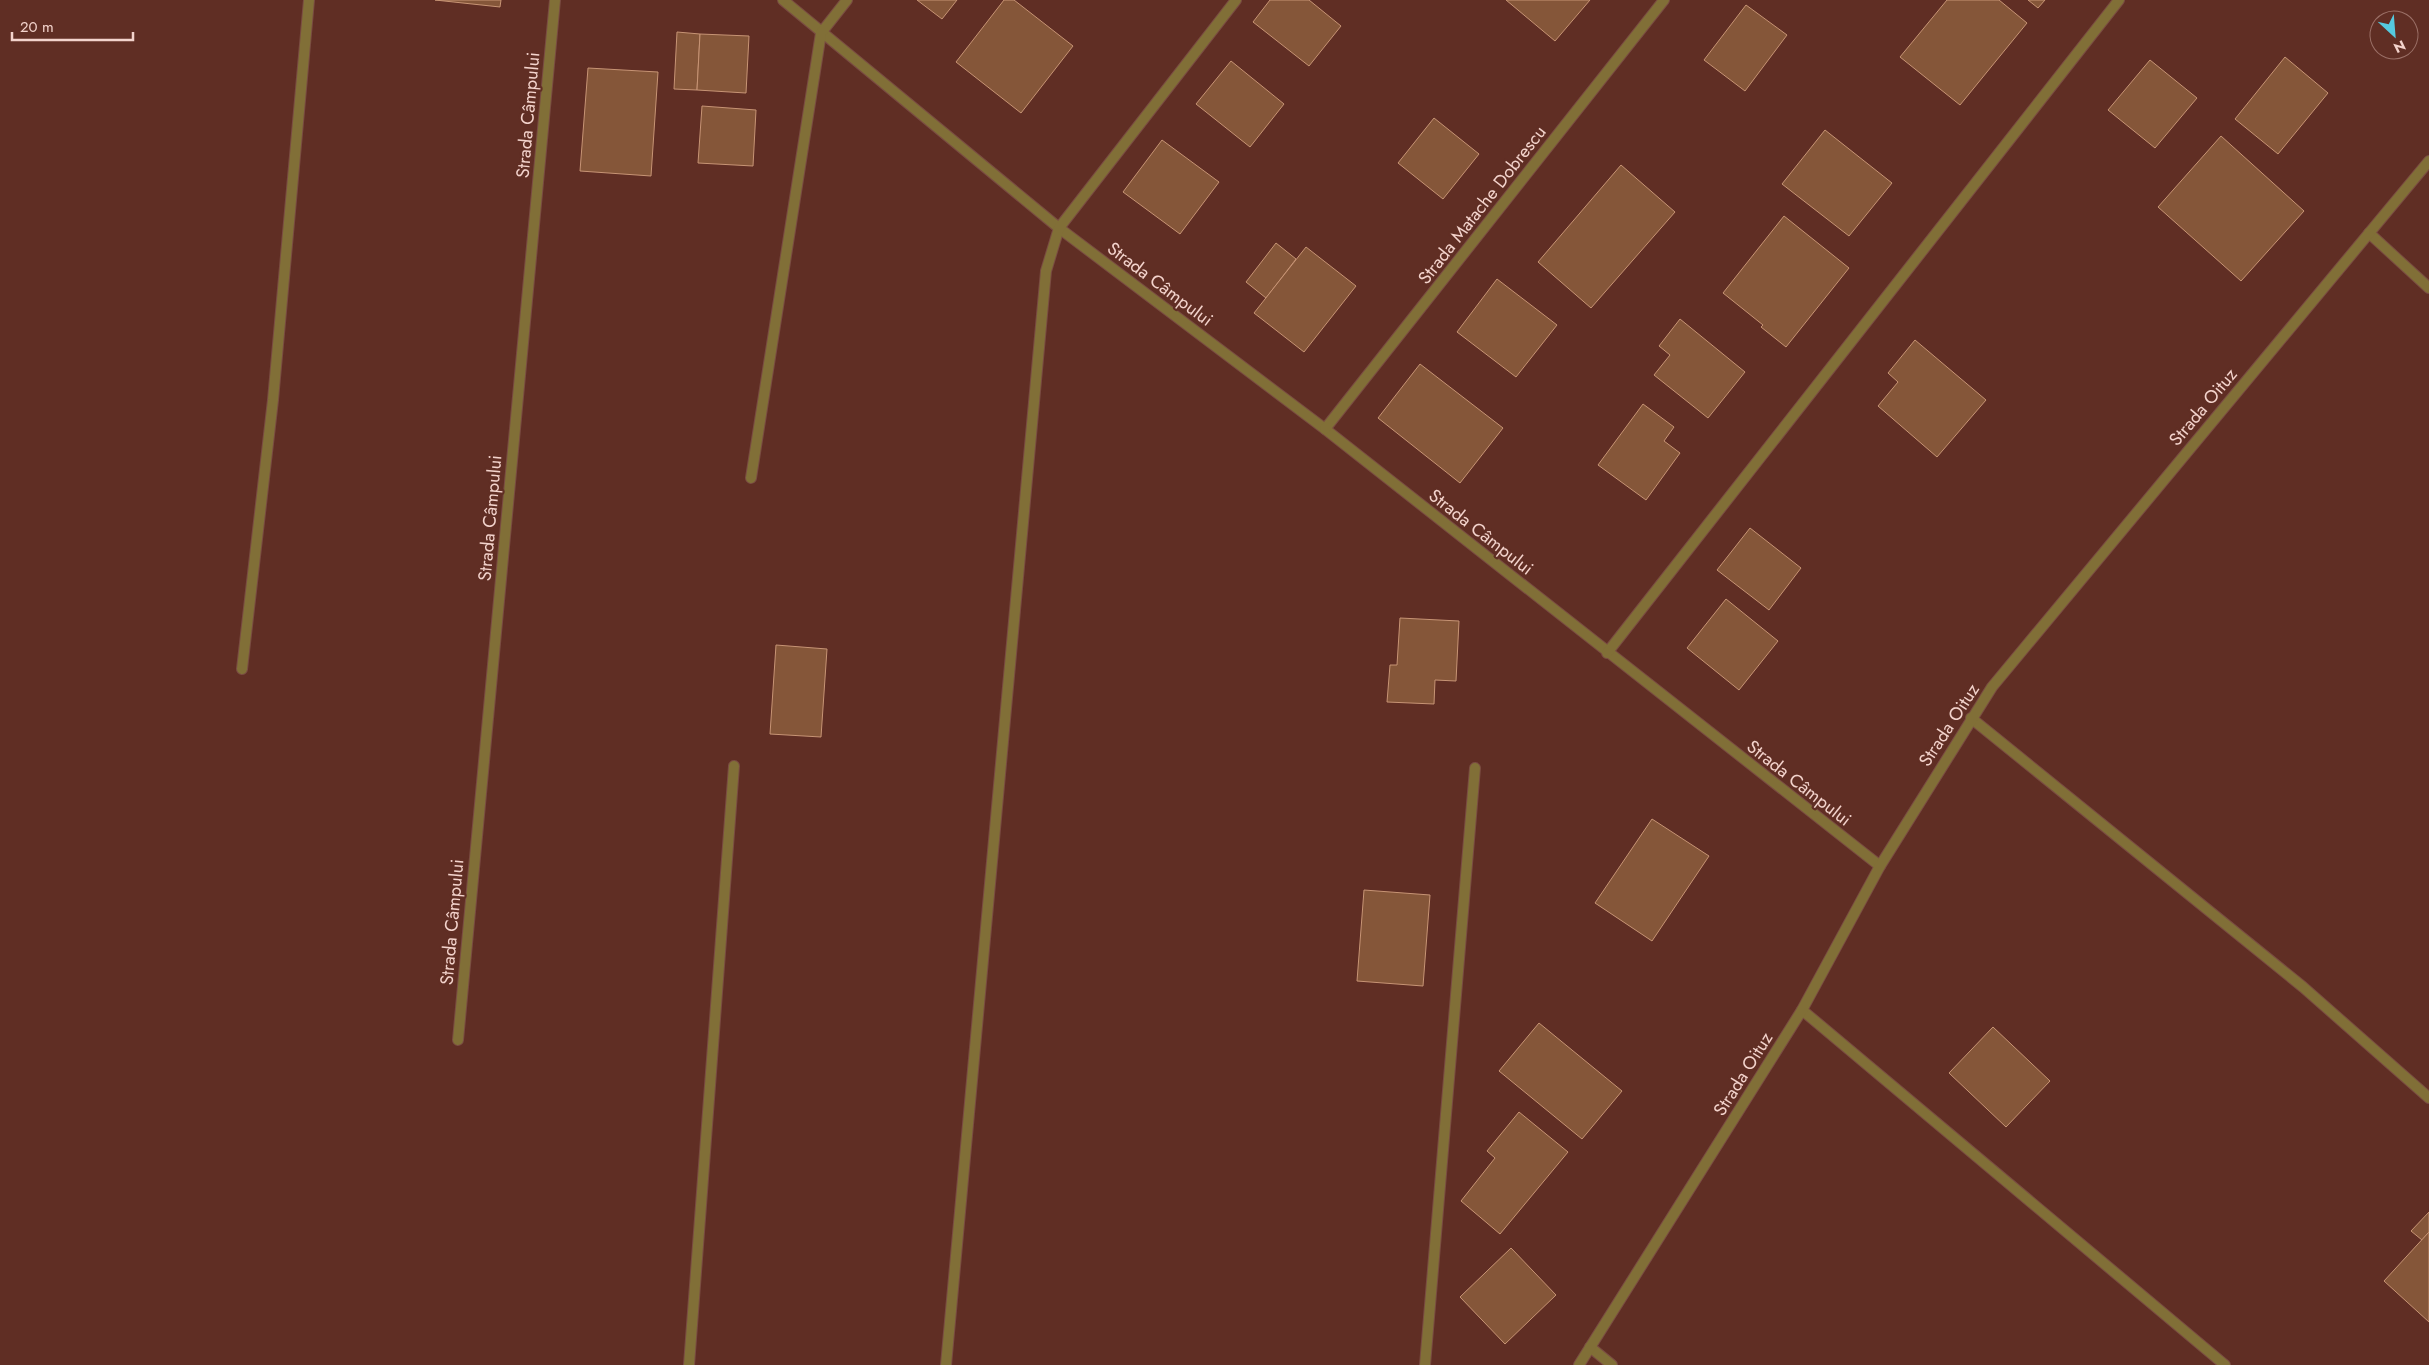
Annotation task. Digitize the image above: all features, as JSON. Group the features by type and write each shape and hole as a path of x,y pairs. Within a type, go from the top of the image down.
{"street":[{"path":"242,669 273,400 310,0"},
{"name":"Strada Câmpului","path":"458,1040 555,0"},
{"name":"Strada Câmpului","path":"783,0 1059,228 1325,429 1607,653 1880,866"},
{"path":"752,478 821,33 847,0"},
{"path":"946,1365 1046,271 1059,228 1236,0"},
{"name":"Strada Matache Dobrescu","path":"1325,429 1664,0"},
{"path":"1607,653 2119,0"},
{"name":"Strada Oituz","path":"1579,1365 1802,1010 1880,866 1992,687 2429,161"},
{"path":"2369,233 2429,288"},
{"path":"1971,718 2303,987 2429,1098"},
{"path":"689,1365 734,766"},
{"path":"1425,1365 1475,768"},
{"path":"1802,1010 2225,1365"},
{"path":"1590,1347 1612,1365"}],"building":[{"path":"435,0 501,0 500,7"},
{"path":"917,0 957,0 942,19"},
{"path":"1004,0 1014,0 1073,46 1021,113 956,62"},
{"path":"1270,0 1309,0 1341,26 1309,66 1253,22"},
{"path":"1506,0 1590,0 1555,41"},
{"path":"1947,0 1999,0 2027,23 1960,105 1900,57"},
{"path":"2028,0 2045,0 2038,8"},
{"path":"1746,5 1787,35 1745,91 1704,60"},
{"path":"677,32 700,34 697,90 674,89"},
{"path":"700,34 749,36 746,93 697,90"},
{"path":"2285,57 2328,93 2278,154 2235,119"},
{"path":"2150,60 2197,98 2155,148 2108,110"},
{"path":"1231,61 1284,104 1250,147 1196,104"},
{"path":"588,68 658,72 651,176 580,171"},
{"path":"702,106 756,110 753,166 698,163"},
{"path":"1434,118 1479,154 1443,199 1398,163"},
{"path":"1825,130 1892,183 1849,236 1782,184"},
{"path":"2221,136 2304,211 2241,281 2158,207"},
{"path":"1162,140 1219,182 1180,234 1123,192"},
{"path":"1621,165 1675,212 1591,308 1538,262"},
{"path":"1784,216 1849,268 1786,347 1761,327 1763,325 1723,293"},
{"path":"1276,243 1296,259 1266,298 1246,282"},
{"path":"1306,247 1356,286 1304,352 1254,313"},
{"path":"1497,279 1557,325 1516,377 1457,332"},
{"path":"1680,319 1745,372 1708,418 1654,375 1670,355 1659,346"},
{"path":"1915,340 1986,400 1937,457 1878,406 1898,382 1888,373"},
{"path":"1420,364 1503,428 1460,483 1378,418"},
{"path":"1643,404 1674,427 1664,441 1680,453 1646,500 1598,465"},
{"path":"1750,528 1801,568 1769,610 1717,570"},
{"path":"1726,599 1778,641 1739,690 1687,648"},
{"path":"1400,618 1459,621 1456,681 1435,680 1434,704 1387,702 1390,665 1397,665"},
{"path":"776,645 827,649 821,737 770,734"},
{"path":"1652,819 1709,856 1652,941 1595,903"},
{"path":"1364,890 1430,895 1423,986 1357,981"},
{"path":"1539,1023 1622,1091 1582,1139 1499,1071"},
{"path":"1993,1027 2050,1081 2006,1127 1949,1073"},
{"path":"1519,1112 1568,1152 1500,1234 1461,1201 1495,1158 1487,1151"},
{"path":"2429,1212 2429,1232 2422,1240 2411,1231"},
{"path":"2429,1232 2429,1322 2384,1281"},
{"path":"1511,1248 1556,1295 1505,1344 1460,1297"}]}
